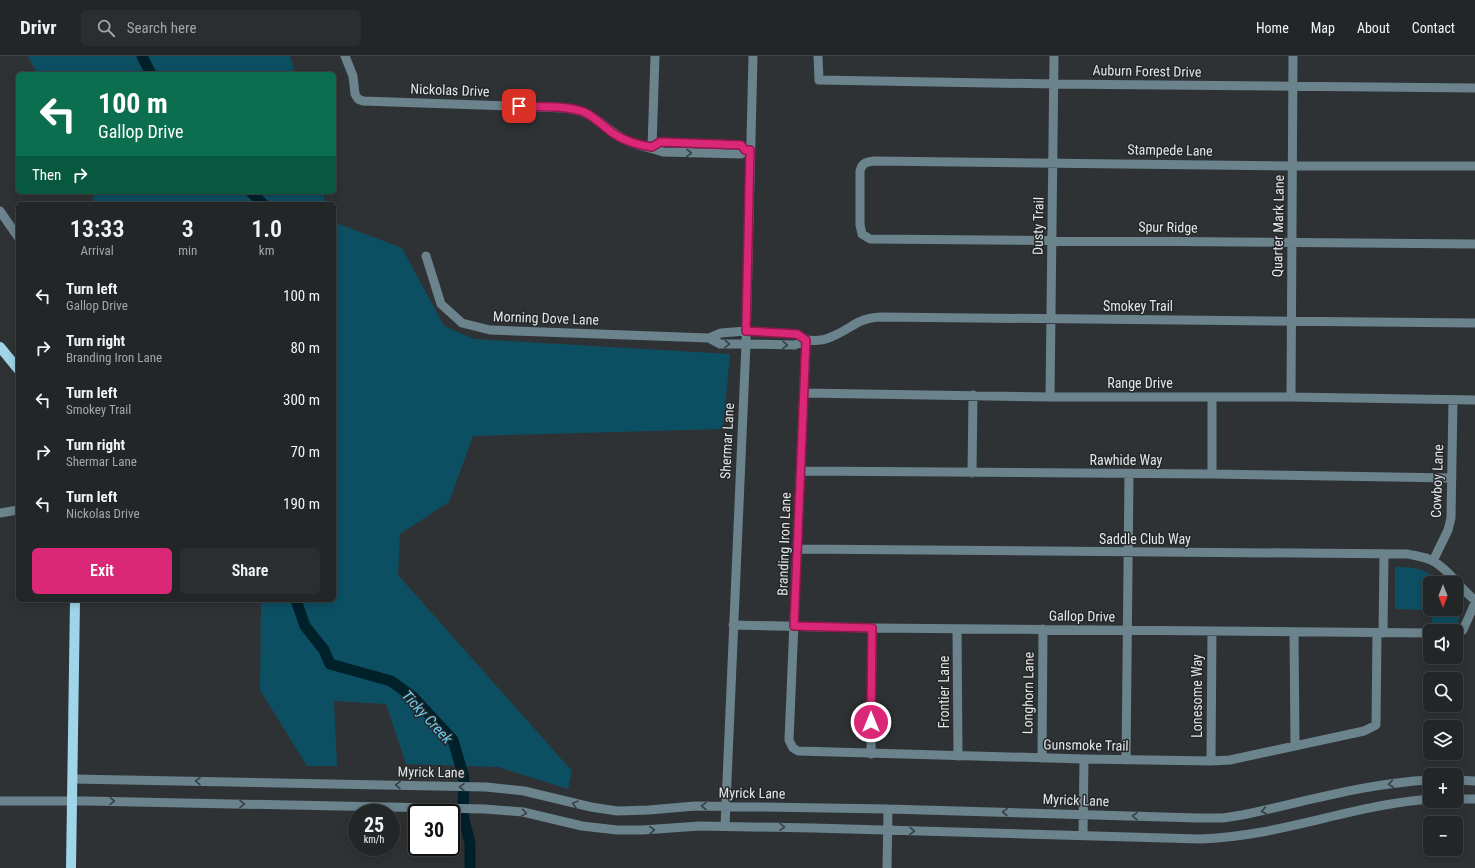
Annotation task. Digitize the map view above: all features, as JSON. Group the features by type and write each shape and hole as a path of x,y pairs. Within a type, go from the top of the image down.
{"main road":[{"path":"0,347 16,367"},
{"path":"71,868 75,602"}],"street":[{"name":"Nickolas Drive","path":"345,56 353,76 355,94 358,99 369,102 564,108 593,117 616,135 626,140 652,147 660,142 741,145 747,150"},
{"path":"652,147 655,56"},
{"name":"Shermar Lane","path":"725,826 746,344 747,150 753,56"},
{"name":"Auburn Forest Drive","path":"818,56 819,80 1293,87 1475,88"},
{"name":"Dusty Trail","path":"1050,397 1054,56"},
{"name":"Quarter Mark Lane","path":"1291,397 1293,56"},
{"name":"Stampede Lane","path":"862,234 860,225 860,171 864,162 1475,166"},
{"path":"0,211 16,234"},
{"name":"Spur Ridge","path":"862,234 870,239 1475,244"},
{"name":"Morning Dove Lane","path":"426,256 441,304 462,323 490,330 709,338 721,333 746,331"},
{"name":"Smokey Trail","path":"746,331 797,334 806,340 816,341 830,338 855,323 874,317 1475,323"},
{"name":"Morning Dove Lane","path":"709,338 720,344 746,344"},
{"name":"Smokey Trail","path":"746,344 795,346 806,340"},
{"name":"Branding Iron Lane","path":"793,748 790,740 806,340"},
{"name":"Range Drive","path":"804,393 1050,397 1291,397 1475,400"},
{"path":"972,472 973,396"},
{"path":"1212,397 1212,474"},
{"name":"Cowboy Lane","path":"1433,561 1448,530 1451,518 1453,400"},
{"name":"Rawhide Way","path":"801,471 1212,474 1452,478"},
{"path":"1126,760 1128,474"},
{"path":"0,513 16,510"},
{"name":"Saddle Club Way","path":"798,549 1128,553 1408,554 1433,561 1450,574 1475,602"},
{"path":"1380,633 1384,554"},
{"path":"1463,630 1475,602"},
{"name":"Gallop Drive","path":"733,624 872,628 1423,633"},
{"path":"871,754 872,628"},
{"name":"Frontier Lane","path":"958,629 958,756"},
{"name":"Longhorn Lane","path":"1042,758 1043,629"},
{"name":"Lonesome Way","path":"1211,761 1212,631"},
{"path":"1294,632 1295,745"},
{"name":"Gunsmoke Trail","path":"793,748 802,752 871,754 1126,760 1230,760 1364,731 1376,725 1380,633"},
{"path":"1083,836 1084,759"},
{"name":"Myrick Lane","path":"73,779 486,787 524,791 591,807 617,811 695,806 726,806 1198,818 1232,817 1361,789 1401,782 1423,780"},
{"path":"1463,780 1475,781"},
{"path":"1463,799 1475,799"},
{"path":"0,800 485,809 523,812 582,826 616,830 725,826 1200,839 1233,837 1370,807 1423,801"},
{"path":"887,868 888,809"}],"shaded area":[{"path":"28,56 290,56 294,72 36,72"},
{"path":"93,194 324,194 326,202 93,202"},
{"path":"336,223 402,248 444,326 474,339 730,354 723,429 473,436 449,502 400,534 398,575 572,771 568,789 498,767 406,764 386,704 334,701 337,766 307,766 260,690 261,602 336,602"},
{"path":"1395,567 1420,570 1433,576 1423,576 1423,610 1395,609"},
{"path":"1432,616 1460,616 1457,624 1432,624"}],"waterway":[{"name":"Ticky Creek","path":"142,56 150,72"},
{"name":"Ticky Creek","path":"253,194 261,202"},
{"name":"Ticky Creek","path":"297,602 305,626 324,650 330,664 391,681 413,697 453,740 464,778 463,815 470,843 470,868"}],"route":[{"path":"519,106 564,108 584,113 593,117 616,135 635,144 644,146 652,147 660,142 741,145 745,150 750,150 746,331 797,334 806,340 794,626 872,628 871,722"}]}
